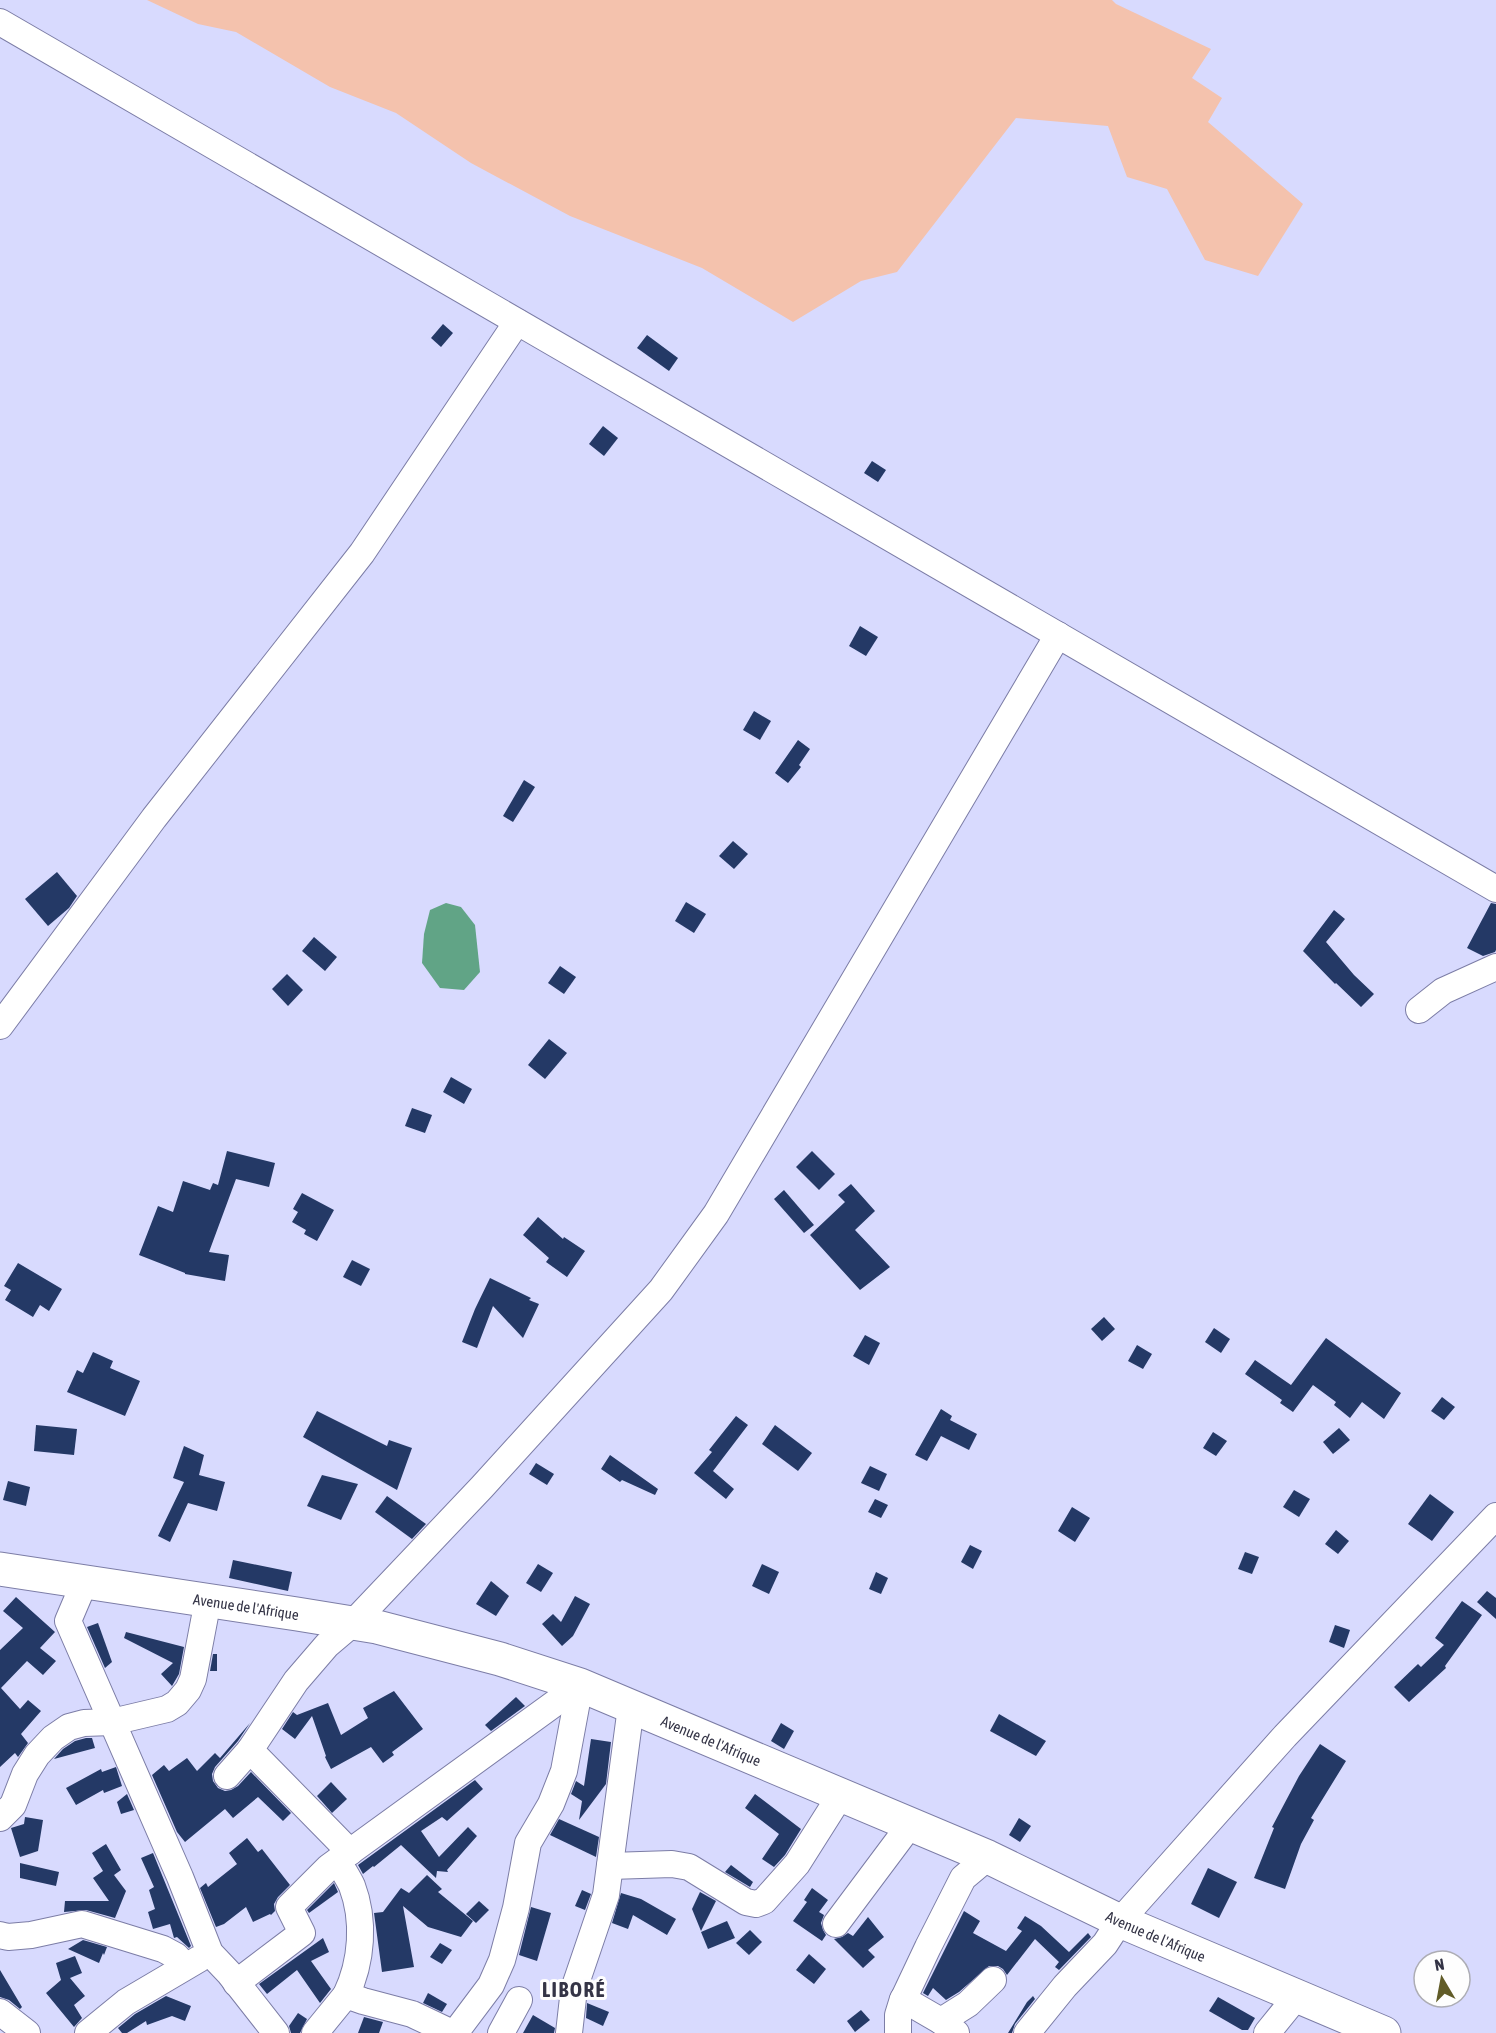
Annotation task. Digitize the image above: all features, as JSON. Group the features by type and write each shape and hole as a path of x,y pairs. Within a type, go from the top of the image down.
{"main road":[{"name":"Avenue de l'Afrique","path":"0,1569 353,1623 500,1659 580,1685 988,1857 1120,1921 1384,2033"}],"street":[{"path":"0,22 1496,889"},
{"path":"0,1026 154,818 362,553 517,322"},
{"path":"227,1776 250,1750 297,1681 327,1646 353,1623 482,1487 661,1290 716,1214 1058,635"},
{"path":"1419,1010 1443,991 1496,967"},
{"path":"1027,2033 1065,1986 1106,1944 1120,1921 1285,1736 1496,1516"},
{"path":"85,1581 68,1621 180,1877 210,1953 276,2033"},
{"path":"0,1818 13,1805 25,1774 37,1755 53,1738 69,1727 84,1723 112,1722 167,1709 177,1703 188,1690 193,1679 208,1600"},
{"path":"236,1983 302,1933 289,1906 344,1857 580,1685"},
{"path":"346,1995 412,2014 454,2033 491,1985 502,1960 516,1908 528,1843 551,1804 564,1771 580,1685"},
{"path":"569,2033 574,1989 606,1895 631,1707"},
{"path":"250,1750 344,1857 357,1904 358,1961 353,1981 346,1995 315,2033"},
{"path":"610,1866 672,1864 688,1867 746,1902 756,1904 764,1901 797,1864 840,1796"},
{"path":"836,1924 910,1826"},
{"path":"898,2033 898,2015 903,1999 963,1878 988,1857"},
{"path":"0,1935 31,1935 82,1924 163,1950 176,1956 185,1966"},
{"path":"88,2033 126,2002 210,1953"},
{"path":"903,1999 948,2027 993,1980"},
{"path":"1266,2033 1297,1996"},
{"path":"501,2033 519,2000"},
{"path":"0,2012 27,2033"}],"shaded area":[{"path":"147,0 1112,0 1116,4 1211,49 1192,78 1222,98 1208,122 1303,204 1258,276 1205,260 1167,189 1127,177 1108,126 1016,118 897,272 861,281 793,322 702,268 570,216 471,163 396,113 330,87 236,32 198,24"},
{"path":"446,903 461,907 475,925 480,972 464,990 440,988 422,963 424,934 430,910"}],"building":[{"path":"443,324 453,333 441,347 431,338"},
{"path":"647,335 678,358 669,371 637,348"},
{"path":"603,426 618,438 604,456 589,444"},
{"path":"872,461 886,470 878,482 864,473"},
{"path":"860,626 878,637 866,656 849,646"},
{"path":"754,711 771,721 760,740 743,730"},
{"path":"798,740 810,749 799,765 801,767 788,783 775,773"},
{"path":"524,780 535,787 513,822 503,816"},
{"path":"733,841 748,854 734,869 719,856"},
{"path":"57,872 77,896 69,908 48,926 25,899"},
{"path":"686,902 706,914 694,933 675,921"},
{"path":"1491,903 1496,904 1496,950 1483,956 1467,948"},
{"path":"1334,910 1345,919 1326,942 1354,975 1374,994 1361,1007 1303,951"},
{"path":"314,937 337,957 325,971 302,951"},
{"path":"560,966 576,977 564,994 548,983"},
{"path":"287,974 303,990 288,1006 272,989"},
{"path":"549,1039 567,1053 545,1079 528,1065"},
{"path":"451,1077 472,1089 464,1104 443,1092"},
{"path":"412,1108 432,1115 425,1133 405,1126"},
{"path":"227,1151 275,1163 269,1187 236,1179 209,1252 229,1255 225,1281 185,1274 139,1255 158,1206 173,1212 183,1181 210,1190 213,1183 218,1185"},
{"path":"812,1151 835,1174 819,1190 796,1167"},
{"path":"851,1184 875,1211 855,1230 890,1267 860,1290 810,1235 845,1202 838,1195"},
{"path":"784,1190 814,1225 804,1233 774,1199"},
{"path":"302,1193 334,1210 317,1241 304,1234 306,1230 292,1222 298,1212 293,1209"},
{"path":"538,1217 563,1239 564,1237 585,1251 567,1277 546,1262 549,1258 523,1235"},
{"path":"352,1260 370,1269 361,1286 343,1277"},
{"path":"18,1263 62,1289 49,1311 40,1305 33,1317 5,1300 11,1290 4,1286"},
{"path":"490,1278 539,1304 523,1338 493,1306 477,1348 462,1342"},
{"path":"1104,1317 1115,1329 1102,1341 1091,1329"},
{"path":"1214,1328 1230,1339 1221,1353 1205,1342"},
{"path":"865,1335 880,1343 869,1365 853,1356"},
{"path":"1326,1338 1401,1393 1384,1419 1362,1402 1350,1418 1334,1405 1336,1402 1313,1385 1293,1412 1280,1403 1282,1400 1245,1374 1255,1360 1291,1385"},
{"path":"1137,1345 1152,1354 1143,1369 1128,1361"},
{"path":"93,1352 113,1361 110,1368 140,1381 125,1416 67,1392 77,1370 83,1373"},
{"path":"1442,1397 1455,1407 1444,1420 1431,1411"},
{"path":"941,1409 952,1416 950,1420 977,1434 969,1450 941,1436 927,1461 915,1455"},
{"path":"317,1411 387,1446 389,1440 412,1448 397,1490 303,1437"},
{"path":"736,1416 748,1425 713,1471 734,1489 726,1499 694,1473 712,1452 709,1450"},
{"path":"36,1425 77,1429 74,1455 34,1451"},
{"path":"775,1425 812,1453 798,1471 762,1444"},
{"path":"1339,1428 1350,1440 1333,1454 1323,1442"},
{"path":"1213,1432 1227,1441 1216,1456 1203,1448"},
{"path":"184,1446 204,1455 199,1475 225,1482 217,1511 188,1503 170,1542 158,1536 184,1482 173,1478"},
{"path":"610,1455 658,1489 655,1495 622,1480 620,1482 601,1469"},
{"path":"536,1463 554,1474 547,1485 529,1474"},
{"path":"870,1466 887,1474 879,1491 861,1483"},
{"path":"322,1475 358,1484 341,1520 307,1506"},
{"path":"8,1481 30,1487 26,1506 3,1500"},
{"path":"1294,1490 1310,1499 1299,1517 1283,1507"},
{"path":"1430,1494 1454,1512 1432,1541 1408,1524"},
{"path":"387,1496 426,1524 412,1539 375,1512"},
{"path":"875,1499 888,1505 881,1518 868,1512"},
{"path":"1072,1507 1090,1518 1075,1542 1058,1531"},
{"path":"1336,1530 1349,1541 1338,1554 1325,1544"},
{"path":"970,1545 982,1551 973,1569 961,1562"},
{"path":"1245,1552 1259,1557 1252,1574 1238,1569"},
{"path":"233,1560 292,1572 288,1591 229,1578"},
{"path":"538,1564 553,1573 541,1592 526,1583"},
{"path":"762,1564 779,1572 769,1594 752,1586"},
{"path":"876,1572 888,1578 881,1594 869,1589"},
{"path":"491,1581 509,1596 496,1616 476,1604"},
{"path":"1487,1591 1496,1598 1496,1619 1477,1602"},
{"path":"575,1596 590,1604 573,1636 562,1646 542,1624 553,1614 561,1622"},
{"path":"16,1597 55,1632 40,1648 56,1661 43,1675 27,1661 1,1688 20,1709 28,1700 41,1711 21,1734 28,1743 18,1757 15,1753 0,1767 0,1650 23,1628 3,1611"},
{"path":"1462,1601 1482,1615 1445,1666 1446,1668 1409,1702 1394,1687 1418,1664 1421,1667 1444,1645 1435,1638"},
{"path":"98,1623 112,1662 105,1668 87,1627"},
{"path":"1335,1625 1350,1630 1344,1648 1329,1642"},
{"path":"126,1632 184,1647 179,1674 172,1686 161,1674 173,1663 124,1638"},
{"path":"213,1654 217,1654 217,1671 210,1671"},
{"path":"394,1691 423,1729 392,1752 394,1755 383,1763 371,1747 331,1769 312,1716 295,1739 282,1729 293,1712 297,1715 328,1703 341,1735 368,1718 363,1708"},
{"path":"516,1697 525,1706 491,1731 485,1725"},
{"path":"999,1714 1046,1741 1036,1756 990,1731"},
{"path":"250,1723 238,1741 215,1767 212,1774 213,1781 218,1788 225,1791 231,1790 251,1772 291,1813 283,1821 258,1797 233,1818 225,1809 185,1842 177,1832 152,1775 164,1765 169,1771 187,1758 197,1771 215,1753 220,1758"},
{"path":"781,1723 794,1731 784,1749 771,1741"},
{"path":"92,1738 95,1748 54,1759 75,1741"},
{"path":"591,1739 611,1742 606,1784 579,1820 582,1801 571,1794 576,1781 584,1786"},
{"path":"1320,1744 1346,1761 1311,1818 1314,1820 1301,1844 1285,1889 1254,1878 1274,1828 1272,1827 1299,1776"},
{"path":"116,1767 122,1786 104,1793 103,1790 76,1805 66,1788 101,1769 102,1772"},
{"path":"475,1780 483,1789 447,1821 442,1817 421,1831 439,1857 468,1827 477,1836 447,1870 448,1872 437,1871 436,1878 401,1845 363,1874 358,1865"},
{"path":"331,1782 347,1799 332,1813 317,1796"},
{"path":"127,1794 134,1810 121,1814 117,1802"},
{"path":"755,1794 801,1829 785,1855 774,1867 762,1859 779,1834 745,1808"},
{"path":"25,1817 43,1820 38,1851 20,1857 11,1828 24,1824"},
{"path":"1019,1818 1031,1826 1020,1842 1009,1835"},
{"path":"559,1819 599,1837 596,1857 550,1835"},
{"path":"247,1838 258,1852 262,1849 290,1885 278,1897 274,1904 275,1911 271,1915 253,1922 246,1907 224,1924 216,1927 200,1888 206,1883 208,1887 237,1864 229,1853"},
{"path":"106,1844 121,1870 114,1875 126,1891 115,1918 86,1910 64,1912 65,1901 109,1901 93,1878 103,1871 92,1853"},
{"path":"153,1853 191,1946 189,1948 177,1937 174,1938 170,1924 153,1929 148,1912 155,1909 149,1890 154,1887 141,1858"},
{"path":"20,1863 59,1872 56,1886 20,1878"},
{"path":"731,1865 753,1882 750,1887 725,1872"},
{"path":"1208,1868 1237,1882 1219,1918 1191,1904"},
{"path":"427,1875 442,1889 438,1892 473,1921 461,1937 428,1927 403,1906 414,1967 382,1972 374,1913 383,1912 401,1888 409,1893"},
{"path":"334,1883 338,1892 309,1913 307,1910"},
{"path":"812,1888 828,1900 819,1912 824,1915 821,1923 826,1935 822,1941 793,1921 807,1902 804,1900"},
{"path":"582,1890 591,1894 585,1910 575,1906"},
{"path":"700,1892 716,1901 701,1931 692,1909"},
{"path":"621,1893 641,1899 676,1919 667,1935 633,1915 628,1929 612,1923"},
{"path":"479,1901 489,1910 476,1923 466,1914"},
{"path":"531,1907 551,1913 537,1961 519,1955"},
{"path":"964,1911 980,1921 973,1933 1006,1951 1022,1931 1017,1928 1025,1916 1041,1926 1069,1952 1088,1933 1091,1937 1059,1970 1055,1967 1059,1962 1035,1939 1007,1975 998,1966 989,1966 946,2000 933,1988 928,1996 923,1993"},
{"path":"868,1917 884,1937 868,1950 875,1957 863,1968 834,1939 848,1933 853,1936"},
{"path":"727,1921 735,1938 708,1949 701,1932"},
{"path":"750,1930 762,1942 749,1955 736,1943"},
{"path":"323,1938 329,1952 311,1961 331,1989 320,2003 297,1970 267,1994 259,1984"},
{"path":"83,1940 107,1947 99,1963 68,1949"},
{"path":"440,1943 452,1950 442,1964 430,1957"},
{"path":"809,1954 826,1969 814,1984 796,1970"},
{"path":"75,1956 82,1973 70,1978 85,1996 74,2005 82,2018 74,2027 46,1993 61,1980 56,1963"},
{"path":"0,1970 22,2007 20,2009 9,2000 0,1997"},
{"path":"428,1993 447,2004 442,2012 423,2003"},
{"path":"166,1996 191,2006 185,2021 172,2016 147,2025 146,2021 127,2033 122,2033 118,2028 135,2014"},
{"path":"1033,1996 1035,1999 1015,2024 1012,2033 1008,2033 1027,2002"},
{"path":"1218,1997 1255,2018 1248,2030 1242,2030 1209,2011"},
{"path":"587,2003 609,2012 603,2026 586,2018"},
{"path":"861,2010 870,2020 855,2032 847,2021"},
{"path":"298,2013 307,2019 300,2033 291,2033 289,2026"},
{"path":"533,2015 555,2028 554,2033 523,2033"},
{"path":"364,2017 383,2022 379,2033 358,2033"}],"district":[{"name":"LIBORÉ","path":"574,1989"}]}
